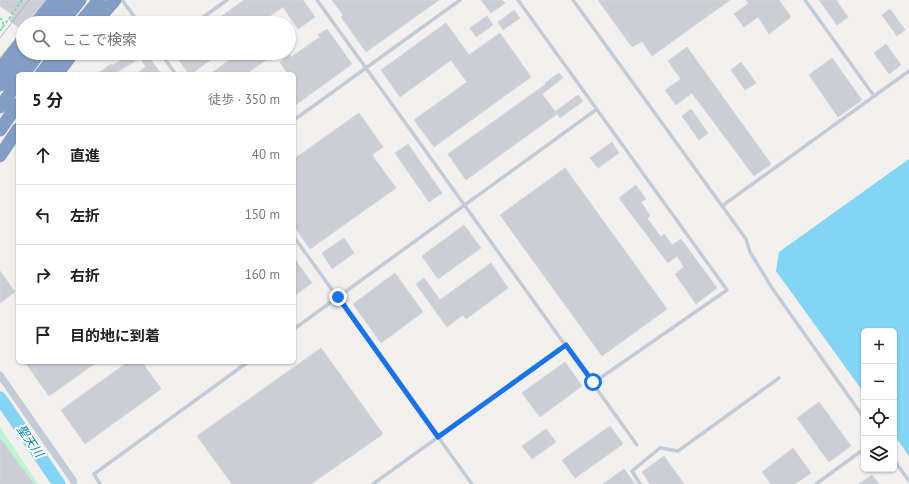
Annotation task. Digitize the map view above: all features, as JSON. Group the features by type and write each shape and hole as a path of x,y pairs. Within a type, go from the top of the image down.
{"highway":[{"path":"42,16 55,0"},
{"path":"53,16 66,0"},
{"path":"67,16 80,0"},
{"path":"86,16 99,0"},
{"path":"101,16 115,0"},
{"path":"109,16 122,0"},
{"path":"0,70 16,48"},
{"path":"0,85 20,60"},
{"path":"25,72 34,60"},
{"path":"43,72 52,60"},
{"path":"59,72 70,60"},
{"path":"66,72 72,60"},
{"path":"0,107 16,85"},
{"path":"0,130 16,107"},
{"path":"0,157 16,133"},
{"path":"0,157 16,137"}],"street":[{"path":"0,375 73,480 74,484"}],"lane":[{"path":"122,0 134,16"},
{"path":"205,16 227,0"},
{"path":"317,0 637,445"},
{"path":"296,119 460,0"},
{"path":"518,0 727,290 593,382"},
{"path":"573,0 746,239 750,252 772,288 861,414"},
{"path":"805,0 874,96"},
{"path":"165,60 174,72"},
{"path":"722,206 909,71"},
{"path":"296,328 597,109"},
{"path":"296,240 472,484"},
{"path":"373,484 566,345"},
{"path":"100,484 94,474 245,364"},
{"path":"640,484 632,471 660,448 678,451 779,378"},
{"path":"816,484 861,451"},
{"path":"897,464 909,481"}],"path":[{"path":"1,30 22,0"},
{"path":"0,18 3,21 1,30"}],"green space":[{"path":"0,427 38,484 0,484"}],"water":[{"path":"909,159 909,456 897,439 897,328 861,328 861,389 776,271 779,252"}],"building":[{"path":"0,0 45,0 32,16 16,16 16,26 9,20 13,15 0,6"},
{"path":"244,0 303,0 315,17 298,29 296,26 296,16 289,16 283,7 270,16 222,16"},
{"path":"332,0 439,0 366,52 341,17 343,15"},
{"path":"481,0 502,0 505,3 491,13"},
{"path":"598,0 730,0 652,56 642,41 632,47"},
{"path":"746,0 779,0 791,17 769,34 758,17 744,27 734,14 748,4"},
{"path":"819,0 836,0 848,17 837,25"},
{"path":"890,9 905,30 897,36 882,15"},
{"path":"514,10 520,18 503,30 498,22"},
{"path":"487,16 493,25 476,37 470,28"},
{"path":"446,23 469,55 500,33 531,77 434,147 414,120 467,82 451,60 400,97 381,70"},
{"path":"327,29 352,64 296,105 296,72 287,72 280,62 283,60 296,60 296,54 320,37 318,35"},
{"path":"886,44 901,65 889,74 874,53"},
{"path":"687,47 771,164 754,176 692,93 676,105 665,90 681,79 668,61"},
{"path":"832,58 862,100 838,117 809,75"},
{"path":"121,60 137,60 117,72 100,72 111,64 113,65"},
{"path":"141,60 151,60 160,72 139,72 146,67"},
{"path":"179,60 210,60 194,72 188,72"},
{"path":"229,60 266,60 249,72 213,72"},
{"path":"741,62 756,83 745,90 731,70"},
{"path":"559,73 563,78 542,94 557,114 466,180 448,154 546,84 545,83"},
{"path":"578,95 583,101 560,118 556,111"},
{"path":"691,109 708,133 699,140 682,116"},
{"path":"359,113 383,147 372,155 396,188 310,249 296,229 296,158"},
{"path":"612,142 619,153 598,168 590,158"},
{"path":"408,144 442,193 429,202 395,153"},
{"path":"565,168 667,309 602,356 500,215"},
{"path":"636,185 646,199 641,202 650,216 647,218 661,237 664,234 672,245 681,239 717,288 696,304 675,274 684,267 677,256 668,263 619,198"},
{"path":"464,225 481,248 438,279 422,256"},
{"path":"344,238 354,253 332,269 322,253"},
{"path":"296,261 312,283 296,295"},
{"path":"491,263 508,288 466,319 463,315 447,327 416,284 424,278 440,300"},
{"path":"0,271 15,292 0,303"},
{"path":"395,273 423,312 381,343 353,304"},
{"path":"321,348 383,434 311,484 232,484 197,436"},
{"path":"565,362 582,386 540,417 522,393"},
{"path":"26,364 94,364 49,396"},
{"path":"125,364 143,364 161,389 85,444 61,410"},
{"path":"819,402 851,446 829,462 797,418"},
{"path":"610,426 623,444 575,478 562,460"},
{"path":"546,429 556,442 532,459 522,446"},
{"path":"0,438 34,484 0,484"},
{"path":"793,448 811,473 795,484 771,484 762,472"},
{"path":"664,456 684,484 650,484 642,472"},
{"path":"624,469 635,484 603,484"},
{"path":"872,475 879,484 859,484"}],"waterway":[{"name":"聖天川","path":"0,398 59,484"}],"tram line":[{"path":"17,16 29,0"},
{"path":"33,16 46,0"},
{"path":"0,38 16,17"},
{"path":"0,58 16,39"}],"route":[{"path":"338,297 438,437 566,345 593,382"}]}
